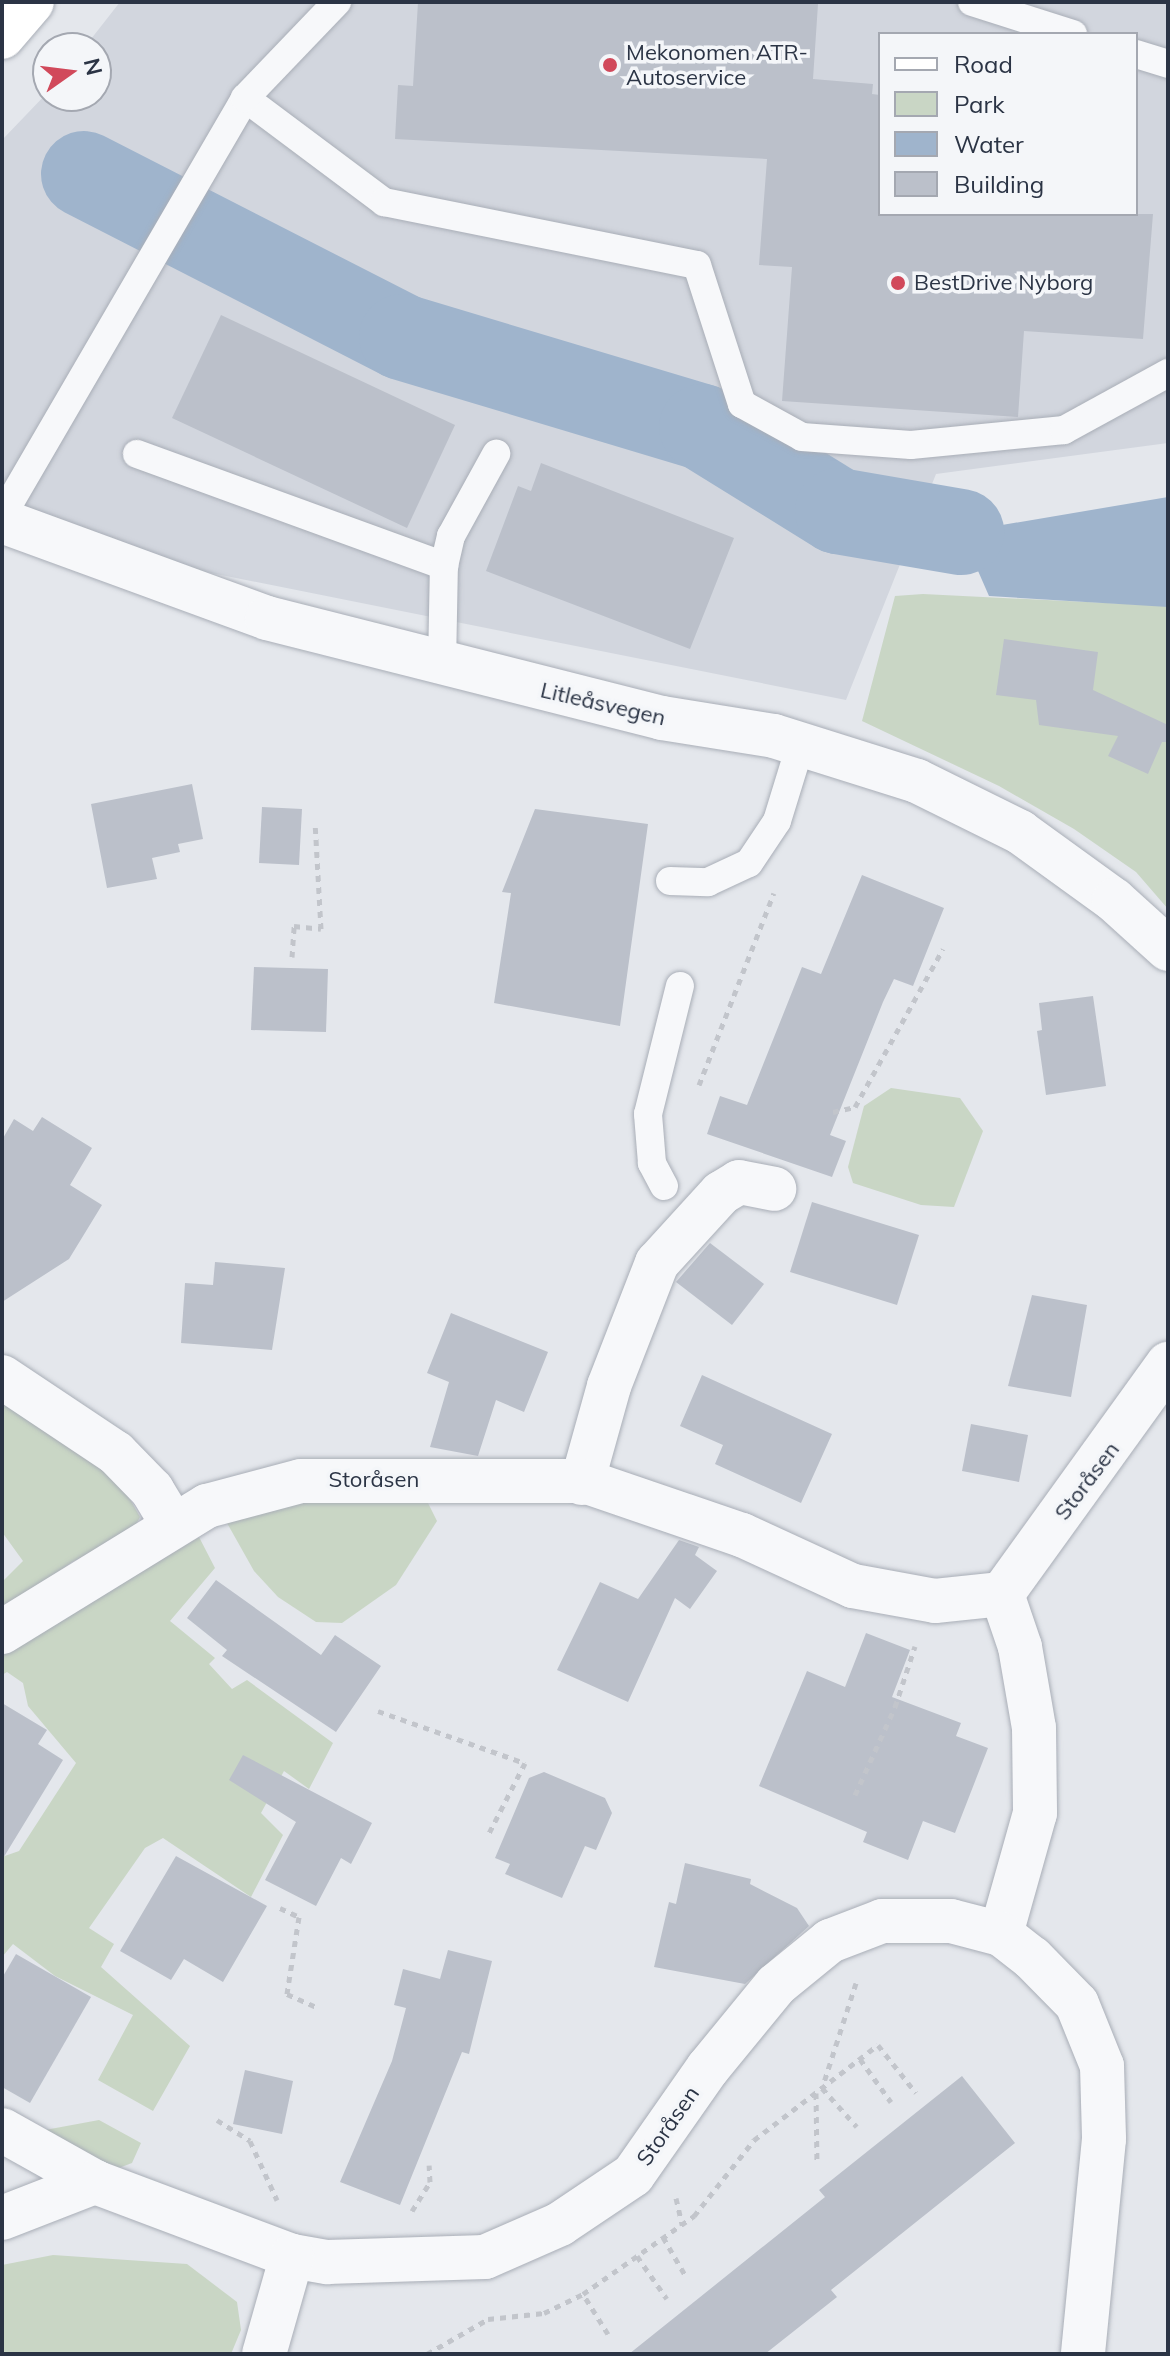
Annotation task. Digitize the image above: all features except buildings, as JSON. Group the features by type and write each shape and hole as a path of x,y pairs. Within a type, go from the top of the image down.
{"main road":[{"path":"2,37 32,2"}],"street":[{"name":"Litleåsvegen","path":"2,519 267,618 442,666 662,718 801,743 917,781 1020,832 1114,900 1168,949"},
{"path":"582,1483 609,1386 657,1263 721,1193 739,1182 774,1189"},
{"name":"Storåsen","path":"2,1632 173,1525 230,1496 301,1481 582,1483 742,1535 853,1586 935,1601 1002,1594 1168,1364"},
{"path":"2,1377 116,1453 152,1490 173,1525"},
{"path":"1001,1934 1035,1813 1034,1728 1020,1647 1002,1594"},
{"name":"Storåsen","path":"2,2130 95,2182 292,2256 327,2262 485,2257 560,2224 633,2175 708,2068 776,1985 830,1941 882,1921 951,1921 1001,1934 1077,2004 1102,2066 1104,2139 1083,2354"},
{"path":"2,2218 95,2182"},
{"path":"264,2354 292,2256"}],"lane":[{"path":"2,519 195,176 245,98 337,2"},
{"path":"972,2 1067,32"},
{"path":"1138,55 1168,64"},
{"path":"245,98 384,202 697,265 742,404 802,437 911,445 1064,430 1168,373"},
{"path":"137,454 444,566"},
{"path":"442,666 444,566 465,504 496,454"},
{"path":"670,881 708,882 749,863 777,821 801,743"},
{"path":"664,1186 652,1163 648,1114 680,986"}],"path":[{"path":"292,957 294,926 321,929 315,822"},
{"path":"699,1085 775,890"},
{"path":"833,1112 855,1107 943,949"},
{"path":"855,1795 903,1686 916,1641 909,1634"},
{"path":"378,1711 525,1763 488,1835"},
{"path":"280,1908 299,1917 287,1994 318,2008"},
{"path":"817,2162 819,2090 882,1921"},
{"path":"427,2354 488,2319 544,2313 583,2294 694,2216 754,2140 878,2045 916,2093"},
{"path":"860,2059 891,2102"},
{"path":"819,2090 857,2127"},
{"path":"217,2120 250,2141 276,2200 288,2207"},
{"path":"406,2218 430,2182 429,2165"},
{"path":"663,2237 685,2275"},
{"path":"637,2256 667,2299"},
{"path":"583,2294 608,2334"}],"shaded area":[{"path":"120,2 1168,2 1168,443 936,474 846,700 41,539 2,513 2,140 32,109 32,112 112,112 112,32 97,32"}],"green space":[{"path":"923,594 1168,606 1168,909 1136,872 1074,829 999,786 862,721 895,596"},
{"path":"891,1088 960,1098 983,1131 954,1207 921,1205 853,1183 848,1167 864,1106"},
{"path":"2,1401 121,1483 140,1517 131,1534 72,1562 2,1614 2,1582 23,1561 2,1532"},
{"path":"271,1499 426,1499 437,1521 396,1585 342,1623 316,1622 278,1597 254,1571 227,1523"},
{"path":"199,1537 215,1568 170,1621 215,1658 209,1664 232,1689 247,1680 333,1743 309,1789 284,1771 261,1813 283,1835 251,1897 163,1838 145,1848 89,1928 114,1944 101,1967 190,2046 153,2111 98,2080 133,2015 55,1976 13,1944 2,1957 2,1857 19,1851 76,1763 28,1706 23,1683 7,1672 2,1675 2,1656"},
{"path":"2,2107 45,2130 99,2120 141,2143 132,2163 111,2171 2,2123"},
{"path":"53,2255 187,2264 237,2302 241,2330 231,2354 2,2354 2,2265"}],"water":[{"path":"1168,497 1168,607 989,596 961,532"}],"waterway":[{"path":"84,174 402,337 702,427 838,511 961,532"}],"place":[{"name":"Mekonomen ATR- Autoservice","path":"610,65"},
{"name":"BestDrive Nyborg","path":"898,283"}]}
